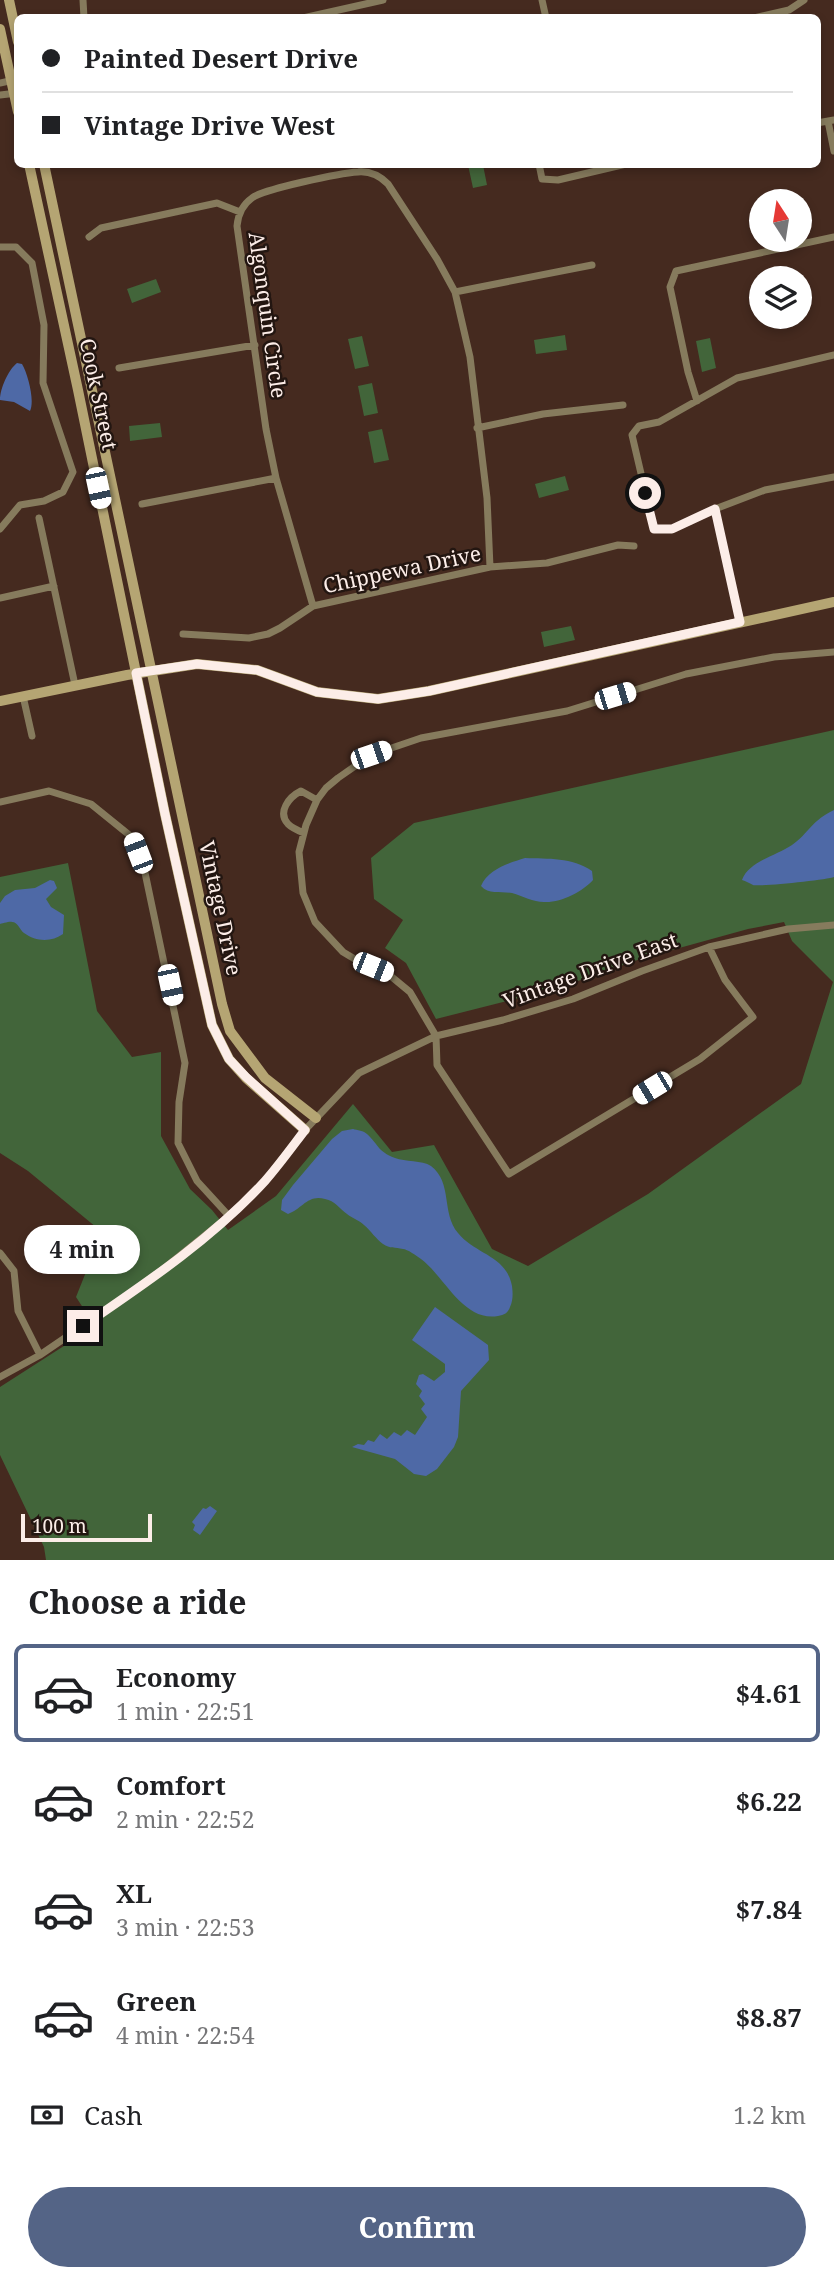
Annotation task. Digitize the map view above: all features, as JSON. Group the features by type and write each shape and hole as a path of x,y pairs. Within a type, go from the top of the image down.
{"street":[{"path":"9,0 14,23"},
{"path":"321,14 383,0"},
{"path":"772,14 789,10 804,0"},
{"path":"0,29 9,81"},
{"path":"831,120 834,151"},
{"name":"Cook Street","path":"30,168 136,673"},
{"name":"Cook Street","path":"45,168 152,671"},
{"path":"540,168 542,179 558,180 609,168"},
{"name":"Algonquin Circle","path":"313,606 276,478 266,429 237,226 240,212 250,198 265,191 358,172 376,175 388,184 437,259 455,292 470,357 488,498 490,567"},
{"path":"89,237 101,228 217,203 240,212"},
{"path":"697,401 670,287 676,271 834,237"},
{"path":"0,247 16,247 32,263 44,325 43,383 73,472 63,492 44,501 20,505 0,529"},
{"path":"455,292 593,265"},
{"path":"119,368 255,345"},
{"path":"834,355 753,372 737,378 659,422 639,426 632,435 654,529 672,529 765,490 834,477"},
{"path":"477,428 542,414 623,405"},
{"path":"142,504 276,478"},
{"path":"715,509 740,622"},
{"path":"39,518 75,685"},
{"name":"Chippewa Drive","path":"183,634 249,638 260,636 280,628 313,606 490,567 547,564 618,545 634,546"},
{"path":"0,598 54,586"},
{"path":"0,701 136,673 197,664 257,670 317,692 378,699 429,691 834,602"},
{"path":"709,947 725,980 753,1017 700,1059 509,1174 437,1065 436,1036 410,992 387,973 343,952 315,922 300,879 299,852 303,834 317,800 326,788 371,755 421,738 567,711 686,674 774,657 834,652"},
{"name":"Vintage Drive","path":"152,671 222,1004 230,1031 265,1078 316,1118"},
{"name":"Vintage Drive","path":"136,673 212,1025 229,1059 305,1130"},
{"path":"23,696 32,736"},
{"path":"0,802 49,791 91,804 133,838 144,868 185,1063 179,1102 178,1143 197,1181 229,1216"},
{"path":"303,834 287,823 285,806 291,797 301,791 317,800"},
{"name":"Vintage Drive East","path":"0,1377 40,1355 162,1270 229,1216 265,1181 305,1130 359,1073 436,1036 573,999 709,947 789,929 834,925"},
{"path":"0,1253 13,1271 18,1311 40,1355"}],"green space":[{"path":"469,168 484,168 487,185 473,188"},
{"path":"156,279 161,292 132,303 127,289"},
{"path":"565,335 567,350 536,354 534,340"},
{"path":"362,336 369,366 355,369 348,339"},
{"path":"710,338 716,368 702,372 696,341"},
{"path":"372,383 378,413 364,416 358,386"},
{"path":"160,423 162,437 130,441 129,426"},
{"path":"382,429 389,460 374,463 368,432"},
{"path":"565,476 569,490 539,498 535,484"},
{"path":"571,626 575,640 544,647 541,632"},
{"path":"834,730 834,1560 46,1560 44,1547 0,1455 0,1387 95,1326 76,1297 102,1232 28,1171 0,1153 0,877 68,863 97,1011 132,1057 161,1052 161,1136 190,1189 228,1230 276,1196 353,1104 392,1152 434,1145 492,1249 528,1266 648,1194 801,1084 833,982 792,941 784,922 748,929 643,958 558,988 436,1019 406,963 385,948 403,920 374,899 371,858 414,823"}],"water":[{"path":"17,363 22,364 28,381 32,401 30,411 14,402 0,400 5,380"},
{"path":"834,810 834,877 758,885 742,880 751,868 792,845 821,818"},
{"path":"525,858 576,863 592,871 593,880 571,896 551,902 536,901 512,893 491,892 481,886 494,871"},
{"path":"50,880 54,881 57,888 46,899 51,907 64,915 63,934 44,940 24,933 14,922 0,924 0,903 5,896 15,890 35,888"},
{"path":"353,1129 366,1133 389,1155 427,1164 438,1173 445,1189 453,1225 458,1233 497,1261 509,1276 512,1297 507,1312 498,1316 486,1316 475,1312 455,1296 421,1259 407,1250 383,1244 362,1223 332,1201 319,1198 310,1200 288,1214 281,1210 282,1200 332,1139 342,1131"},
{"path":"435,1307 488,1345 489,1360 461,1391 458,1437 454,1447 437,1469 426,1476 414,1474 395,1459 352,1447 364,1445 368,1440 374,1442 380,1434 387,1439 394,1432 401,1436 407,1430 415,1435 427,1417 421,1409 425,1404 419,1396 422,1391 416,1384 419,1375 423,1374 434,1381 445,1372 445,1364 412,1340"},
{"path":"210,1506 217,1511 200,1535 193,1530 195,1525 192,1522 203,1508"}],"route":[{"path":"83,1326 162,1270 229,1216 265,1181 305,1130 229,1059 212,1025 186,915 136,673 197,664 257,670 317,692 378,699 429,691 740,622 715,509 672,529 654,529 645,493"}]}
